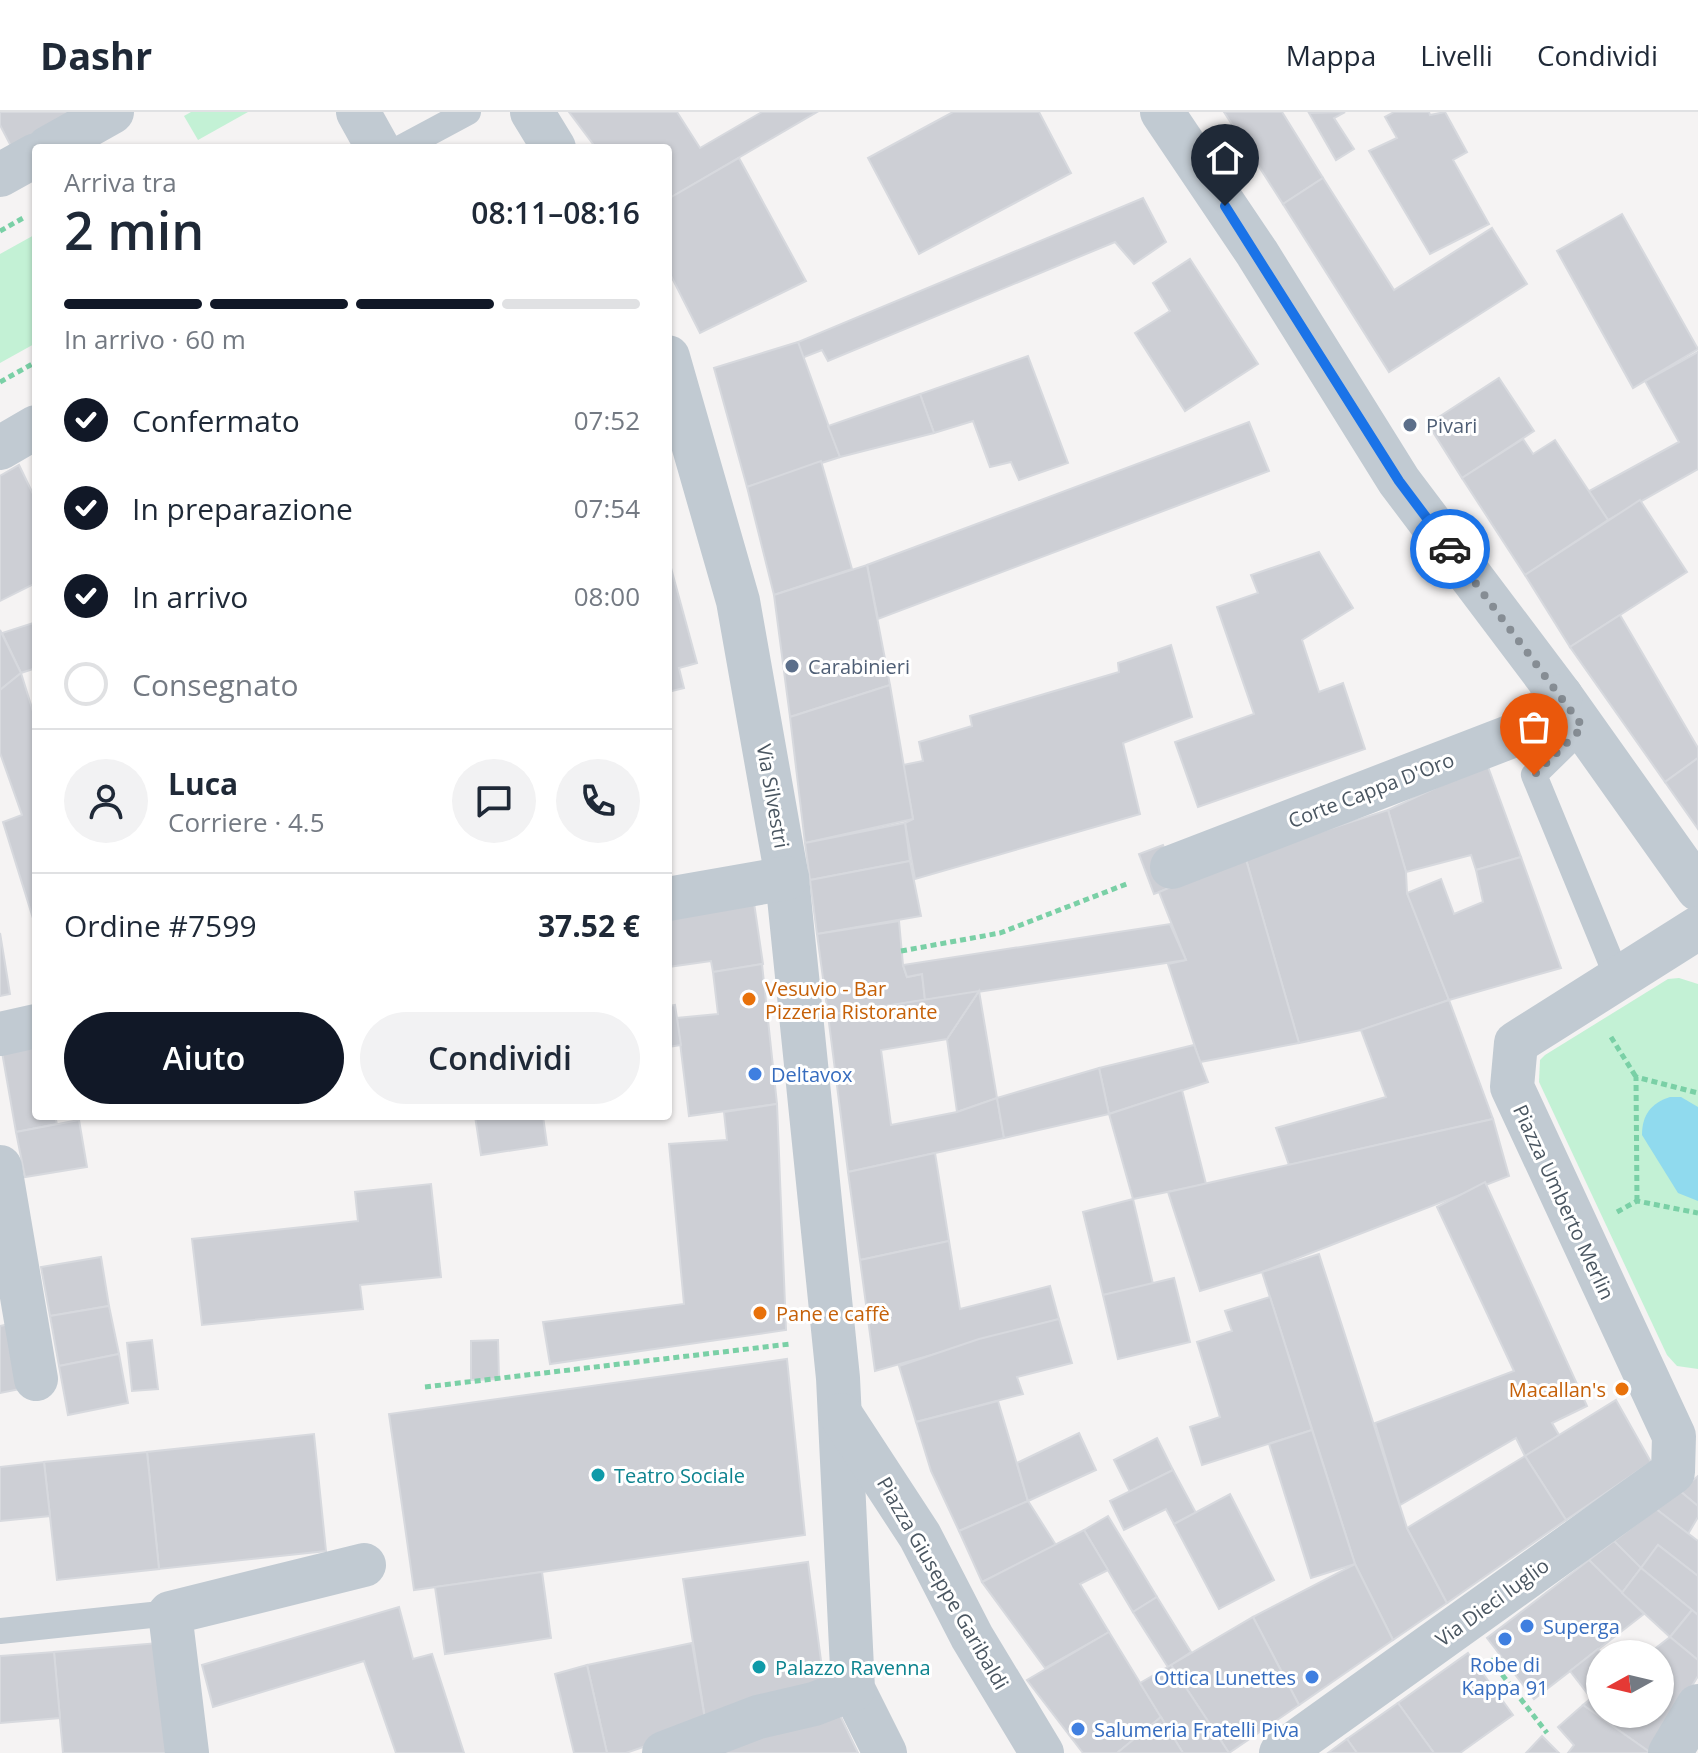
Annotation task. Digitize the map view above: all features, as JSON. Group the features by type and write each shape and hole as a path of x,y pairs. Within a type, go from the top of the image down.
{"street":[{"path":"358,112 376,144"},
{"path":"1162,112 1257,253 1399,481 1572,711 1698,889"},
{"path":"58,144 125,116"},
{"path":"0,175 32,157"},
{"name":"Via Silvestri","path":"672,371 738,601 787,878 827,1244"},
{"path":"0,448 32,429"},
{"name":"Corte Cappa D'Oro","path":"1152,875 1572,711"},
{"path":"672,898 787,878"},
{"name":"Piazza Umberto Merlin","path":"1686,1428 1578,1235 1512,1087 1516,1043 1698,928"},
{"path":"0,1034 32,1027"},
{"path":"0,1167 4,1217 36,1379"},
{"name":"Piazza Giuseppe Garibaldi","path":"827,1244 841,1415 853,1689 885,1753"},
{"name":"Piazza Giuseppe Garibaldi","path":"841,1415 920,1536 972,1637 1042,1753"},
{"name":"Via Dieci luglio","path":"1281,1753 1673,1472 1686,1428"},
{"path":"187,1753 170,1613 364,1565"},
{"path":"664,1753 758,1717 814,1704 853,1689"},
{"path":"1670,1753 1698,1706"}],"lane":[{"path":"367,112 385,144"},
{"path":"408,144 468,112"},
{"path":"1572,711 1534,775 1618,979"},
{"path":"0,1631 170,1613"}],"path":[{"path":"0,231 32,213"},
{"path":"0,382 32,365"},
{"path":"901,951 1000,933 1152,875"},
{"path":"1608,1032 1636,1077 1637,1201"},
{"path":"1636,1077 1698,1093"},
{"path":"1578,1235 1637,1201 1698,1213"},
{"path":"425,1387 834,1339"},
{"path":"1463,1624 1547,1733"}],"green space":[{"path":"191,112 248,112 198,140 184,116"},
{"path":"32,236 32,345 0,363 0,254"},
{"path":"1679,978 1698,984 1698,1369 1677,1366 1667,1355 1539,1082 1540,1060 1545,1055 1668,979"}],"water":[{"path":"1670,1097 1681,1097 1698,1107 1698,1201 1678,1193 1642,1135 1649,1111"}],"building":[{"path":"0,112 89,112 14,152 0,125"},
{"path":"569,112 677,112 700,148 762,112 817,112 672,197 672,144 593,144"},
{"path":"953,112 1039,112 1071,173 919,254 868,158"},
{"path":"1224,112 1282,112 1323,178 1283,204"},
{"path":"1345,112 1334,118 1354,149 1336,160 1309,113"},
{"path":"1394,112 1429,112 1430,115 1445,112 1467,152 1453,160 1489,224 1430,254 1369,151 1397,138 1385,117"},
{"path":"739,158 806,281 700,333 672,278 672,197"},
{"path":"1323,178 1394,290 1492,228 1527,284 1389,372 1283,204"},
{"path":"1143,198 1166,242 1134,264 1115,242 828,361 822,350 802,358 798,342"},
{"path":"1622,214 1698,349 1633,388 1557,251"},
{"path":"1190,259 1258,364 1185,411 1135,333 1170,311 1153,283"},
{"path":"798,342 840,457 747,487 714,368"},
{"path":"1698,352 1698,469 1608,520 1589,491 1679,442 1645,381"},
{"path":"1028,356 1068,463 1019,480 1011,462 990,467 973,421 934,433 920,394"},
{"path":"1499,378 1534,431 1462,478 1428,424"},
{"path":"920,394 934,433 840,457 828,426"},
{"path":"1249,422 1269,471 878,619 867,565"},
{"path":"1523,439 1533,454 1555,440 1608,520 1525,575 1462,478"},
{"path":"821,461 852,569 774,595 747,487"},
{"path":"19,465 32,492 32,585 0,601 0,476"},
{"path":"1640,500 1687,572 1570,647 1525,575"},
{"path":"1319,552 1353,608 1302,640 1319,692 1343,683 1365,749 1198,807 1175,742 1254,714 1217,607 1258,593 1251,575"},
{"path":"867,565 890,685 790,717 774,595"},
{"path":"672,572 697,663 679,668 684,688 672,691"},
{"path":"1620,615 1698,748 1698,758 1665,782 1570,647"},
{"path":"32,623 32,669 21,673 2,633"},
{"path":"0,630 21,673 0,690"},
{"path":"1171,645 1192,717 1123,743 1140,814 915,879 905,823 913,819 903,765 923,761 919,742 972,726 970,716 1119,672 1118,663"},
{"path":"21,673 32,708 32,915 3,822 22,815 0,753 0,690"},
{"path":"890,685 913,819 805,843 790,717"},
{"path":"1698,758 1698,829 1665,782"},
{"path":"1487,764 1521,857 1476,870 1471,855 1406,872 1388,810"},
{"path":"1388,810 1406,872 1407,893 1449,1000 1361,1030 1299,1043 1245,856"},
{"path":"905,823 910,861 810,880 805,843"},
{"path":"1163,845 1178,885 1154,894 1139,854"},
{"path":"1245,856 1299,1043 1200,1062 1168,964 1186,960 1159,892"},
{"path":"1521,857 1561,968 1449,1000 1407,893 1441,879 1454,914 1483,902 1476,870"},
{"path":"910,861 921,916 817,934 810,880"},
{"path":"754,903 763,964 713,972 711,961 672,966 672,915"},
{"path":"899,921 903,965 907,977 922,974 925,1000 828,1015 817,934"},
{"path":"1170,924 1186,960 925,1000 922,974 907,977 903,965"},
{"path":"0,933 10,994 0,996"},
{"path":"762,964 777,1104 689,1116 677,1018 718,1014 713,972"},
{"path":"979,991 997,1098 957,1112 947,1039"},
{"path":"979,991 947,1039 881,1050 891,1125 957,1112 997,1098 1004,1138 848,1172 828,1015"},
{"path":"1449,1000 1493,1119 1289,1165 1276,1128 1386,1097 1361,1030"},
{"path":"672,1005 675,1005 681,1045 672,1046"},
{"path":"1194,1045 1208,1082 1109,1114 1099,1068"},
{"path":"32,1047 32,1120 56,1120 57,1124 16,1132 2,1052"},
{"path":"1099,1068 1109,1114 1004,1138 997,1098"},
{"path":"1182,1090 1206,1184 1133,1199 1109,1114"},
{"path":"777,1104 786,1330 550,1364 543,1322 684,1304 669,1144 727,1140 724,1112"},
{"path":"1493,1119 1509,1176 1262,1272 1200,1291 1168,1192"},
{"path":"79,1120 87,1167 25,1177 16,1132"},
{"path":"476,1120 544,1120 547,1145 481,1155"},
{"path":"935,1153 949,1241 860,1260 848,1172"},
{"path":"1485,1182 1587,1406 1552,1423 1559,1435 1525,1456 1516,1438 1400,1505 1375,1423 1514,1371 1437,1207"},
{"path":"431,1184 441,1277 360,1285 363,1309 202,1325 192,1239 358,1221 355,1192"},
{"path":"1133,1199 1153,1284 1103,1295 1083,1212"},
{"path":"949,1241 960,1309 1050,1286 1059,1319 875,1371 860,1260"},
{"path":"1319,1254 1407,1528 1447,1603 1393,1640 1355,1564 1262,1272"},
{"path":"101,1257 109,1306 50,1316 41,1267"},
{"path":"1174,1278 1190,1342 1118,1359 1103,1295"},
{"path":"1270,1297 1312,1430 1202,1465 1190,1427 1220,1417 1197,1342 1232,1331 1225,1311"},
{"path":"109,1306 119,1354 59,1366 50,1316"},
{"path":"1059,1319 1072,1363 1017,1377 1023,1394 916,1422 899,1366 979,1339"},
{"path":"9,1324 20,1389 0,1393 0,1326"},
{"path":"152,1340 158,1389 132,1391 127,1343"},
{"path":"498,1340 499,1379 471,1380 471,1341"},
{"path":"119,1354 128,1403 68,1415 59,1366"},
{"name":"Teatro Sociale","path":"787,1359 805,1535 414,1590 389,1414"},
{"path":"1616,1400 1651,1462 1566,1520 1525,1456"},
{"path":"998,1401 1028,1501 959,1531 931,1471 916,1422"},
{"path":"1312,1430 1355,1564 1311,1578 1269,1444"},
{"path":"1079,1433 1096,1470 1028,1501 1017,1463"},
{"path":"314,1434 326,1551 159,1569 147,1452"},
{"path":"1157,1438 1173,1470 1130,1492 1114,1460"},
{"path":"147,1452 159,1569 57,1580 44,1462"},
{"path":"1525,1456 1566,1520 1447,1603 1407,1528"},
{"path":"44,1462 50,1516 0,1521 0,1467"},
{"path":"1173,1470 1196,1513 1174,1524 1166,1509 1124,1530 1110,1501"},
{"path":"1698,1476 1698,1506 1680,1491"},
{"path":"1680,1491 1698,1506 1698,1517 1688,1534 1656,1509"},
{"path":"1230,1494 1274,1580 1219,1609 1174,1524"},
{"path":"1028,1501 1056,1545 982,1582 959,1531"},
{"path":"1656,1509 1698,1541 1698,1576 1658,1545 1641,1568 1614,1541"},
{"path":"1108,1516 1157,1597 1133,1612 1084,1530"},
{"path":"1084,1530 1108,1570 1080,1584 1109,1632 1045,1668 982,1582"},
{"path":"1614,1541 1641,1568 1622,1593 1589,1560"},
{"path":"1658,1545 1698,1576 1698,1615 1641,1568"},
{"path":"1589,1560 1644,1614 1610,1640 1586,1640 1586,1659 1534,1699 1487,1638"},
{"name":"Palazzo Ravenna","path":"808,1562 825,1691 706,1725 683,1579"},
{"path":"1355,1564 1393,1640 1299,1705 1253,1617"},
{"path":"1641,1568 1692,1610 1670,1637 1622,1593"},
{"path":"542,1572 551,1638 445,1654 435,1587"},
{"path":"1157,1597 1191,1652 1168,1667 1133,1612"},
{"path":"399,1607 413,1659 432,1654 464,1753 396,1753 364,1661 213,1707 202,1665"},
{"path":"1692,1610 1698,1615 1698,1660 1674,1640 1670,1637"},
{"path":"1253,1617 1299,1705 1229,1753 1171,1665"},
{"path":"1109,1632 1161,1717 1117,1753 1083,1753 1027,1680"},
{"path":"1674,1640 1698,1660 1698,1676 1674,1715"},
{"path":"158,1643 167,1753 63,1753 54,1652"},
{"path":"692,1643 706,1725 626,1753 607,1753 587,1665"},
{"path":"54,1652 60,1718 0,1723 0,1656"},
{"path":"1468,1653 1513,1715 1460,1753 1434,1753 1398,1703"},
{"path":"1586,1658 1586,1692 1570,1671"},
{"path":"587,1665 607,1753 574,1753 555,1674"},
{"path":"1171,1665 1229,1753 1183,1753 1140,1683"},
{"path":"1398,1703 1434,1753 1357,1753 1347,1739"},
{"path":"1583,1705 1586,1707 1586,1728 1616,1728 1651,1753 1568,1753 1574,1745 1558,1727"},
{"path":"837,1709 858,1753 690,1753"},
{"path":"1161,1717 1183,1753 1117,1753"},
{"path":"1616,1728 1666,1728 1651,1753"},
{"path":"1542,1736 1559,1753 1526,1753"},
{"path":"1347,1739 1357,1753 1328,1753"}],"way so far":[{"path":"1450,549 1583,727 1534,775"}],"place":[{"name":"Pivari","path":"1410,425"},
{"name":"Carabinieri","path":"792,666"},
{"name":"Vesuvio - Bar Pizzeria Ristorante","path":"749,999"},
{"name":"Deltavox","path":"755,1074"},
{"name":"Pane e caffè","path":"760,1313"},
{"name":"Macallan's","path":"1622,1389"},
{"name":"Teatro Sociale","path":"598,1475"},
{"name":"Superga","path":"1527,1626"},
{"name":"Robe di Kappa 91","path":"1505,1639"},
{"name":"Palazzo Ravenna","path":"759,1667"},
{"name":"Ottica Lunettes","path":"1312,1677"},
{"name":"Salumeria Fratelli Piva","path":"1078,1729"}],"route":[{"path":"1225,206 1399,481 1450,549"}]}
